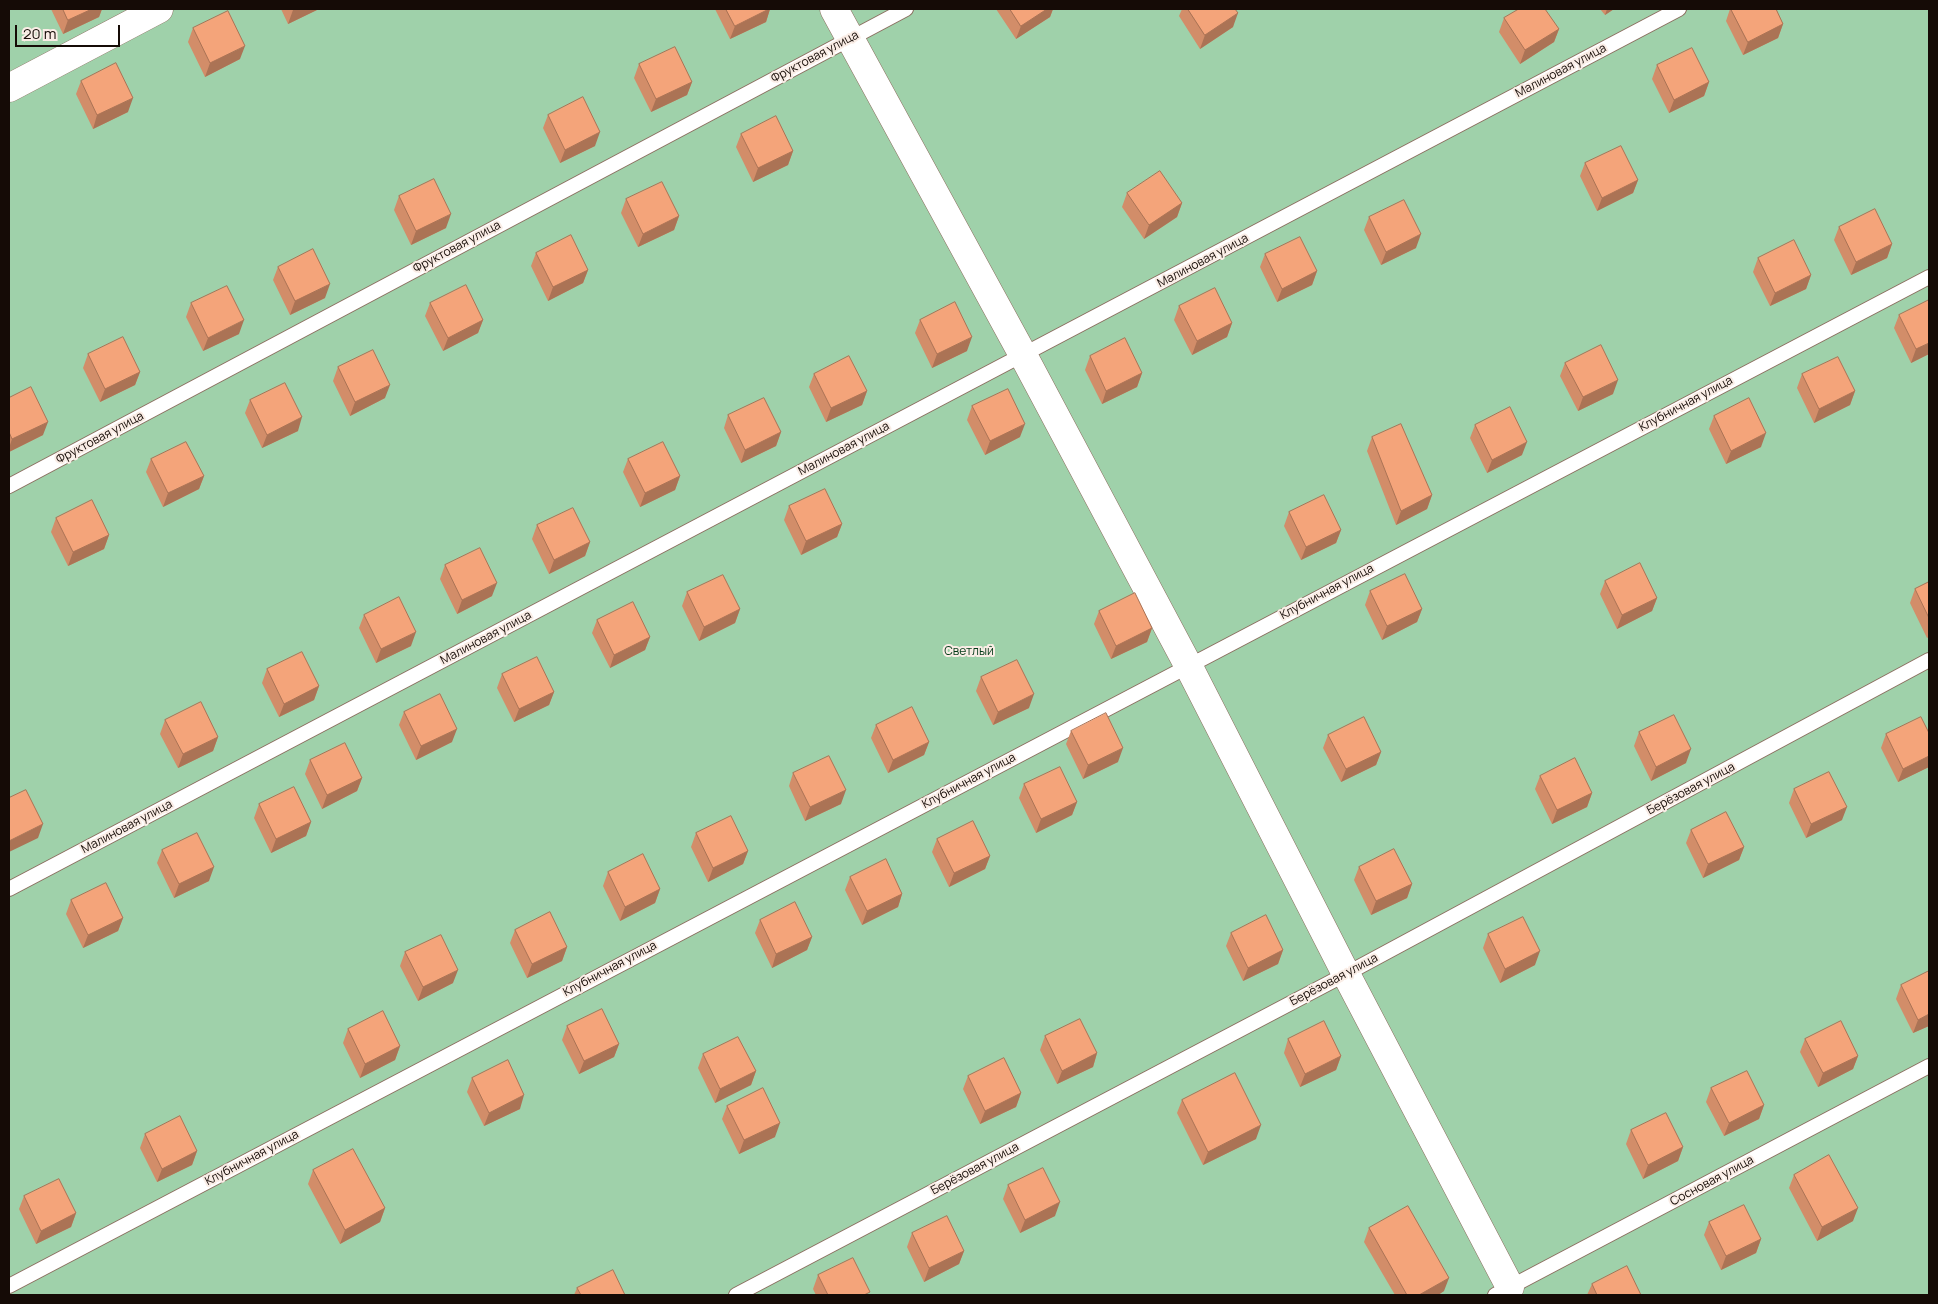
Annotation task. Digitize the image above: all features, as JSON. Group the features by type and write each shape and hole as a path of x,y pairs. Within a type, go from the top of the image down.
{"street":[{"path":"9,88 159,9"},
{"path":"834,9 1023,355 1188,665 1346,974 1503,1291"}],"lane":[{"name":"Фруктовая улица","path":"9,486 906,9"},
{"name":"Малиновая улица","path":"9,889 1679,9"},
{"name":"Клубничная улица","path":"9,1286 1929,277"},
{"name":"Берёзовая улица","path":"736,1295 1346,974 1929,660"},
{"name":"Сосновая улица","path":"1503,1291 1929,1066"}],"green space":[{"name":"Светлый","path":"9,9 1929,9 1929,1295 9,1295"}],"building":[{"path":"63,9 92,9 68,20"},
{"path":"726,9 769,9 735,26"},
{"path":"1010,9 1047,9 1021,26"},
{"path":"1188,9 1235,9 1238,13 1205,35"},
{"path":"1519,9 1545,9 1559,29 1525,50 1504,18"},
{"path":"1731,9 1776,9 1783,24 1748,42"},
{"path":"228,11 245,46 210,63 193,28"},
{"path":"675,47 692,82 656,99 639,64"},
{"path":"1692,48 1709,82 1674,100 1657,65"},
{"path":"116,63 133,98 97,115 81,81"},
{"path":"583,97 600,132 565,150 548,115"},
{"path":"776,116 793,151 758,168 741,134"},
{"path":"1621,146 1638,180 1602,198 1585,163"},
{"path":"1160,171 1182,203 1149,225 1127,193"},
{"path":"434,179 451,214 416,231 399,196"},
{"path":"662,182 679,216 643,234 626,199"},
{"path":"1404,200 1421,234 1386,252 1369,217"},
{"path":"1875,209 1892,244 1856,262 1839,227"},
{"path":"571,235 588,270 553,287 536,253"},
{"path":"1300,237 1317,271 1282,289 1265,254"},
{"path":"1794,240 1811,275 1775,293 1758,258"},
{"path":"313,249 330,284 295,301 278,267"},
{"path":"466,285 483,320 448,338 430,303"},
{"path":"227,286 244,320 208,338 191,303"},
{"path":"1215,288 1232,323 1197,341 1179,306"},
{"path":"1929,300 1929,343 1916,349 1899,315"},
{"path":"955,302 972,337 937,354 920,320"},
{"path":"123,337 140,372 105,389 88,354"},
{"path":"1125,338 1142,373 1106,391 1090,356"},
{"path":"1601,345 1618,380 1583,397 1565,363"},
{"path":"373,350 390,385 355,402 338,367"},
{"path":"849,356 867,391 831,408 814,374"},
{"path":"1838,357 1855,391 1819,409 1802,374"},
{"path":"285,383 302,417 267,435 250,400"},
{"path":"31,387 48,422 12,439 9,432 9,398"},
{"path":"1008,389 1025,424 990,441 972,406"},
{"path":"764,398 781,432 745,450 728,415"},
{"path":"1749,398 1766,433 1731,451 1714,416"},
{"path":"1510,407 1527,442 1492,460 1475,425"},
{"path":"1401,424 1432,495 1401,511 1372,437"},
{"path":"186,442 204,476 168,493 151,459"},
{"path":"663,442 680,476 645,493 628,459"},
{"path":"825,489 842,524 806,541 789,506"},
{"path":"1324,495 1341,530 1306,547 1289,512"},
{"path":"92,500 109,535 73,552 56,518"},
{"path":"573,508 590,542 554,560 537,525"},
{"path":"480,548 497,583 462,600 445,565"},
{"path":"1640,563 1657,598 1622,615 1605,581"},
{"path":"1405,574 1422,609 1387,626 1370,591"},
{"path":"723,575 740,609 704,627 687,592"},
{"path":"1929,582 1929,618 1915,589"},
{"path":"1135,593 1152,628 1116,646 1099,611"},
{"path":"399,597 416,632 381,649 364,615"},
{"path":"633,602 650,637 614,655 597,620"},
{"path":"302,652 319,686 284,704 267,669"},
{"path":"537,657 554,692 519,709 502,674"},
{"path":"1017,660 1034,694 998,712 981,677"},
{"path":"440,694 457,729 421,746 404,712"},
{"path":"201,702 218,737 183,754 165,720"},
{"path":"912,707 929,742 893,760 876,725"},
{"path":"1106,713 1123,748 1088,765 1071,731"},
{"path":"1674,715 1691,749 1656,767 1639,732"},
{"path":"1364,717 1381,752 1346,769 1328,735"},
{"path":"1921,717 1929,733 1929,756 1903,769 1886,734"},
{"path":"345,743 362,778 327,795 310,760"},
{"path":"829,756 846,790 810,807 793,773"},
{"path":"1575,758 1592,793 1557,810 1540,776"},
{"path":"1060,767 1077,802 1041,819 1024,784"},
{"path":"1829,772 1847,807 1811,824 1794,789"},
{"path":"294,787 311,822 276,839 259,804"},
{"path":"26,790 43,824 9,841 9,798"},
{"path":"1726,812 1744,847 1708,864 1691,830"},
{"path":"731,816 748,851 713,868 696,833"},
{"path":"973,821 990,856 954,873 937,839"},
{"path":"197,833 214,867 179,884 162,850"},
{"path":"1394,849 1412,884 1376,901 1359,867"},
{"path":"643,854 660,889 625,907 608,872"},
{"path":"886,859 902,894 867,911 850,877"},
{"path":"106,883 123,918 88,935 71,900"},
{"path":"795,902 812,937 776,954 760,920"},
{"path":"550,912 567,947 532,964 515,930"},
{"path":"1266,915 1283,950 1248,968 1231,933"},
{"path":"1523,917 1540,951 1505,969 1488,934"},
{"path":"441,935 458,970 423,987 405,952"},
{"path":"1929,971 1929,1014 1918,1020 1901,985"},
{"path":"602,1009 619,1044 584,1061 567,1026"},
{"path":"383,1011 400,1046 365,1064 348,1029"},
{"path":"1080,1019 1097,1053 1062,1071 1045,1036"},
{"path":"1324,1021 1341,1056 1305,1074 1288,1039"},
{"path":"1841,1021 1858,1056 1823,1073 1805,1039"},
{"path":"738,1037 756,1071 720,1089 703,1054"},
{"path":"1004,1058 1021,1093 985,1111 968,1076"},
{"path":"508,1060 524,1095 489,1113 472,1078"},
{"path":"1747,1071 1764,1105 1729,1123 1711,1088"},
{"path":"1235,1073 1261,1125 1208,1152 1182,1100"},
{"path":"763,1088 780,1123 744,1140 727,1106"},
{"path":"1666,1113 1683,1147 1648,1165 1631,1130"},
{"path":"180,1116 197,1151 162,1169 145,1134"},
{"path":"353,1149 385,1208 345,1230 313,1170"},
{"path":"1829,1155 1858,1208 1822,1227 1794,1175"},
{"path":"1043,1168 1060,1202 1025,1220 1008,1185"},
{"path":"59,1179 76,1213 41,1231 24,1196"},
{"path":"1744,1205 1761,1239 1726,1256 1709,1222"},
{"path":"1408,1206 1449,1278 1419,1295 1407,1295 1369,1228"},
{"path":"947,1216 964,1251 929,1268 912,1233"},
{"path":"853,1258 870,1292 864,1295 828,1295 818,1275"},
{"path":"1627,1266 1641,1295 1597,1295 1592,1284"},
{"path":"613,1270 625,1295 581,1295 577,1288"}]}
